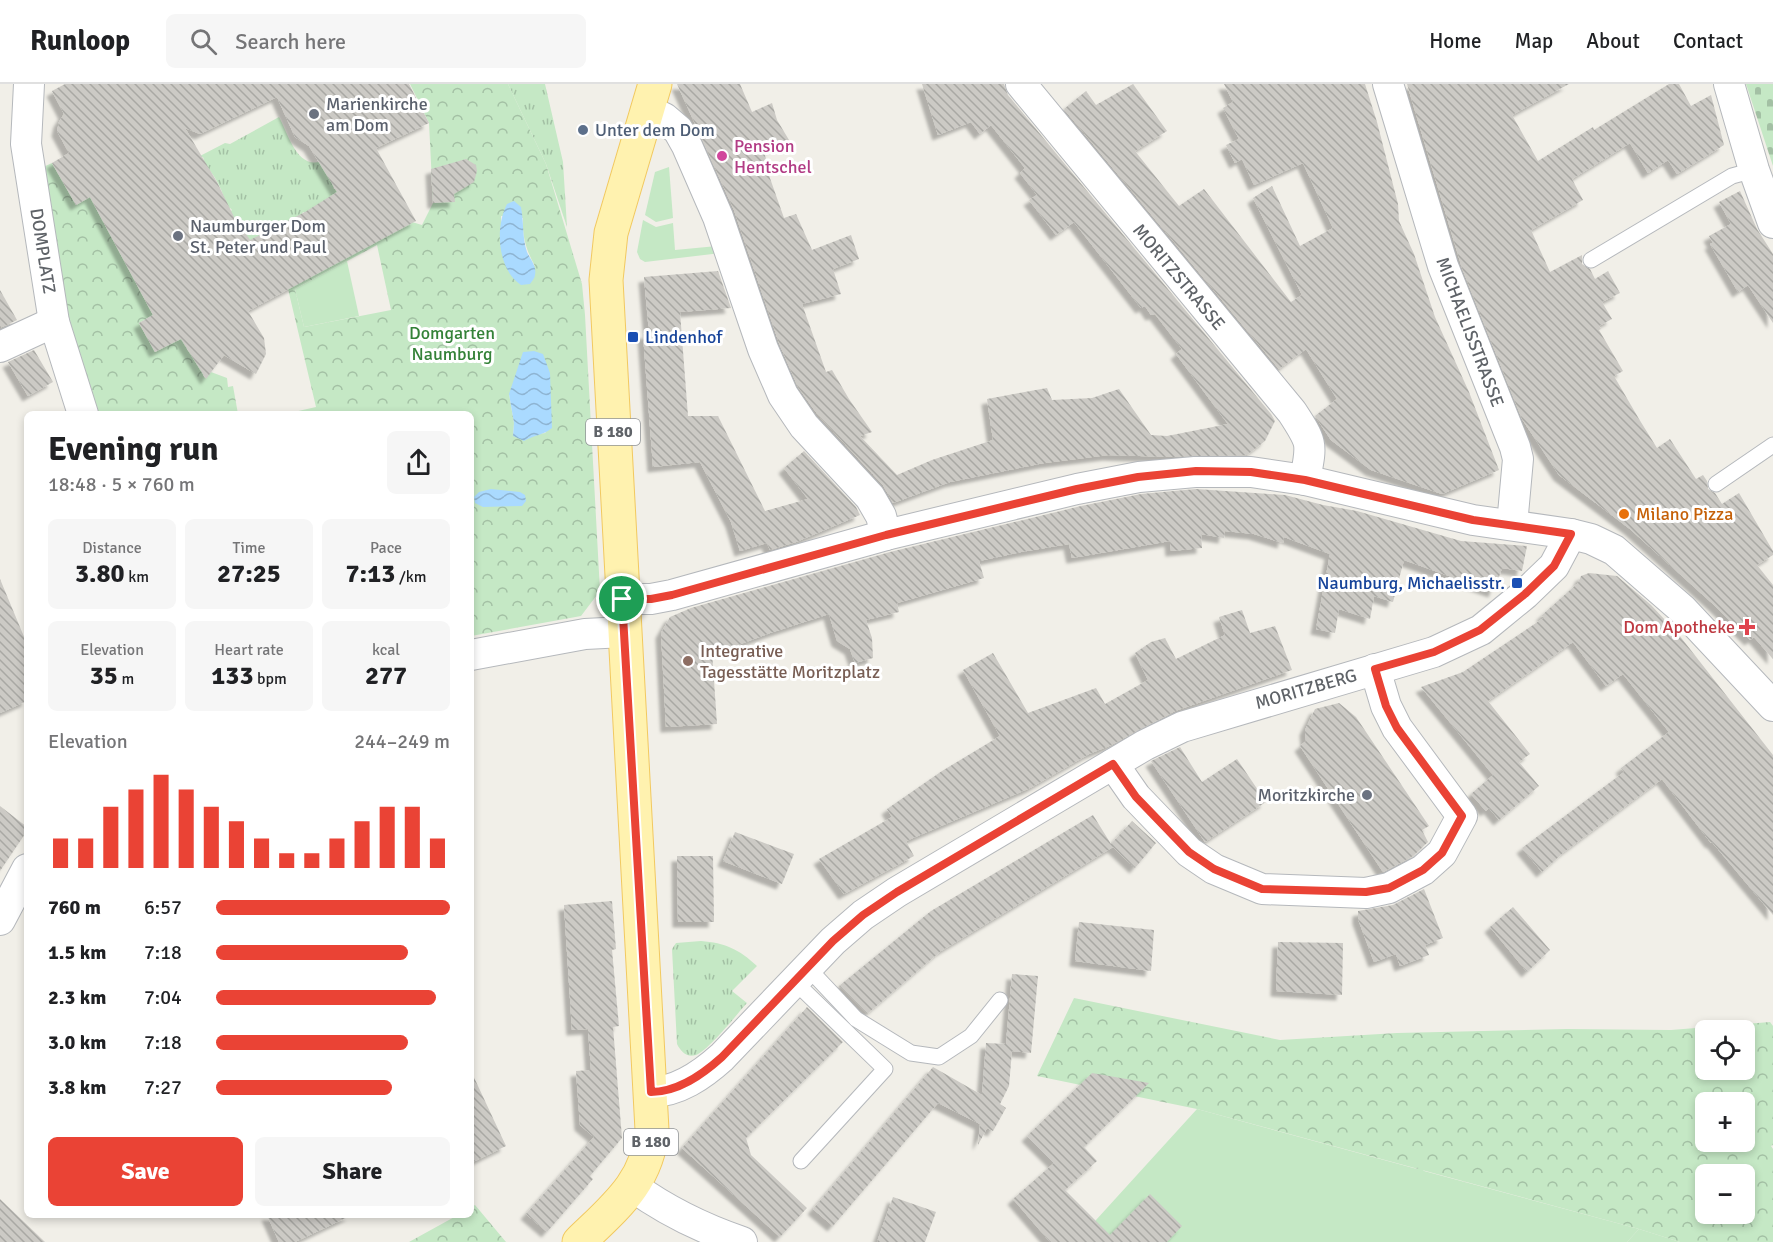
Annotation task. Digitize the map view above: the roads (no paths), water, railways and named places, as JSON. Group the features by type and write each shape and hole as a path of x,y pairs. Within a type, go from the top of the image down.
{"main road":[{"name":"B 180","path":"579,1242 609,1212 642,1173 651,1148 651,1092 606,280 611,233 651,97"}],"street":[{"name":"DOMPLATZ","path":"29,84 26,144 54,322 82,411"},
{"name":"MORITZSTRASSE","path":"1022,84 1292,412 1310,439 1305,480"},
{"name":"MICHAELISSTRASSE","path":"1388,84 1443,266 1515,447 1518,459 1512,525"},
{"path":"1729,84 1754,170 1773,223"},
{"path":"651,97 664,118 678,130 687,146 718,217 763,349 783,395 804,426 870,497 881,516 886,535"},
{"path":"0,347 54,322"},
{"path":"622,599 651,599 672,595 886,535 1077,489 1138,477 1196,471 1240,472 1305,480 1462,517 1591,539 1614,550 1682,609 1773,706"},
{"path":"1375,669 1434,652 1480,630 1525,594 1554,566 1571,534"},
{"path":"474,653 585,634 624,632"},
{"name":"MORITZBERG","path":"651,1092 666,1092 709,1068 833,941 863,915 897,892 1145,745 1182,727 1375,669 1386,706 1397,728 1462,816 1442,853 1423,870 1389,888 1366,892 1262,889 1214,869 1189,852 1136,797 1113,764"},
{"path":"0,920 24,875"},
{"path":"632,1186 650,1199 691,1221 742,1242"}],"lane":[{"path":"1591,260 1732,176 1754,170"},
{"path":"1716,484 1773,446"},
{"path":"800,974 856,1019 911,1053 939,1057 971,1036 1000,1000"},
{"path":"800,974 885,1069 801,1161"}],"water":[{"path":"514,201 521,207 525,246 535,269 535,276 530,284 521,285 513,278 507,269 500,247 503,213 507,204"},
{"path":"534,351 543,354 550,373 552,428 524,441 513,436 514,423 509,394 523,352"},
{"path":"491,489 520,492 525,495 526,501 522,506 483,507 475,503 474,497 479,492"}],"place":[{"name":"Marienkirche am Dom","path":"314,114"},
{"name":"Unter dem Dom","path":"583,130"},
{"name":"Pension Hentschel","path":"722,156"},
{"name":"Naumburger Dom St. Peter und Paul","path":"178,236"},
{"name":"Lindenhof","path":"633,337"},
{"name":"Milano Pizza","path":"1624,514"},
{"name":"Naumburg, Michaelisstr.","path":"1517,583"},
{"name":"Dom Apotheke","path":"1747,627"},
{"name":"Integrative Tagesstätte Moritzplatz","path":"688,661"},
{"name":"Moritzkirche","path":"1367,795"}],"park label":[{"name":"Domgarten Naumburg","path":"452,343"}]}
